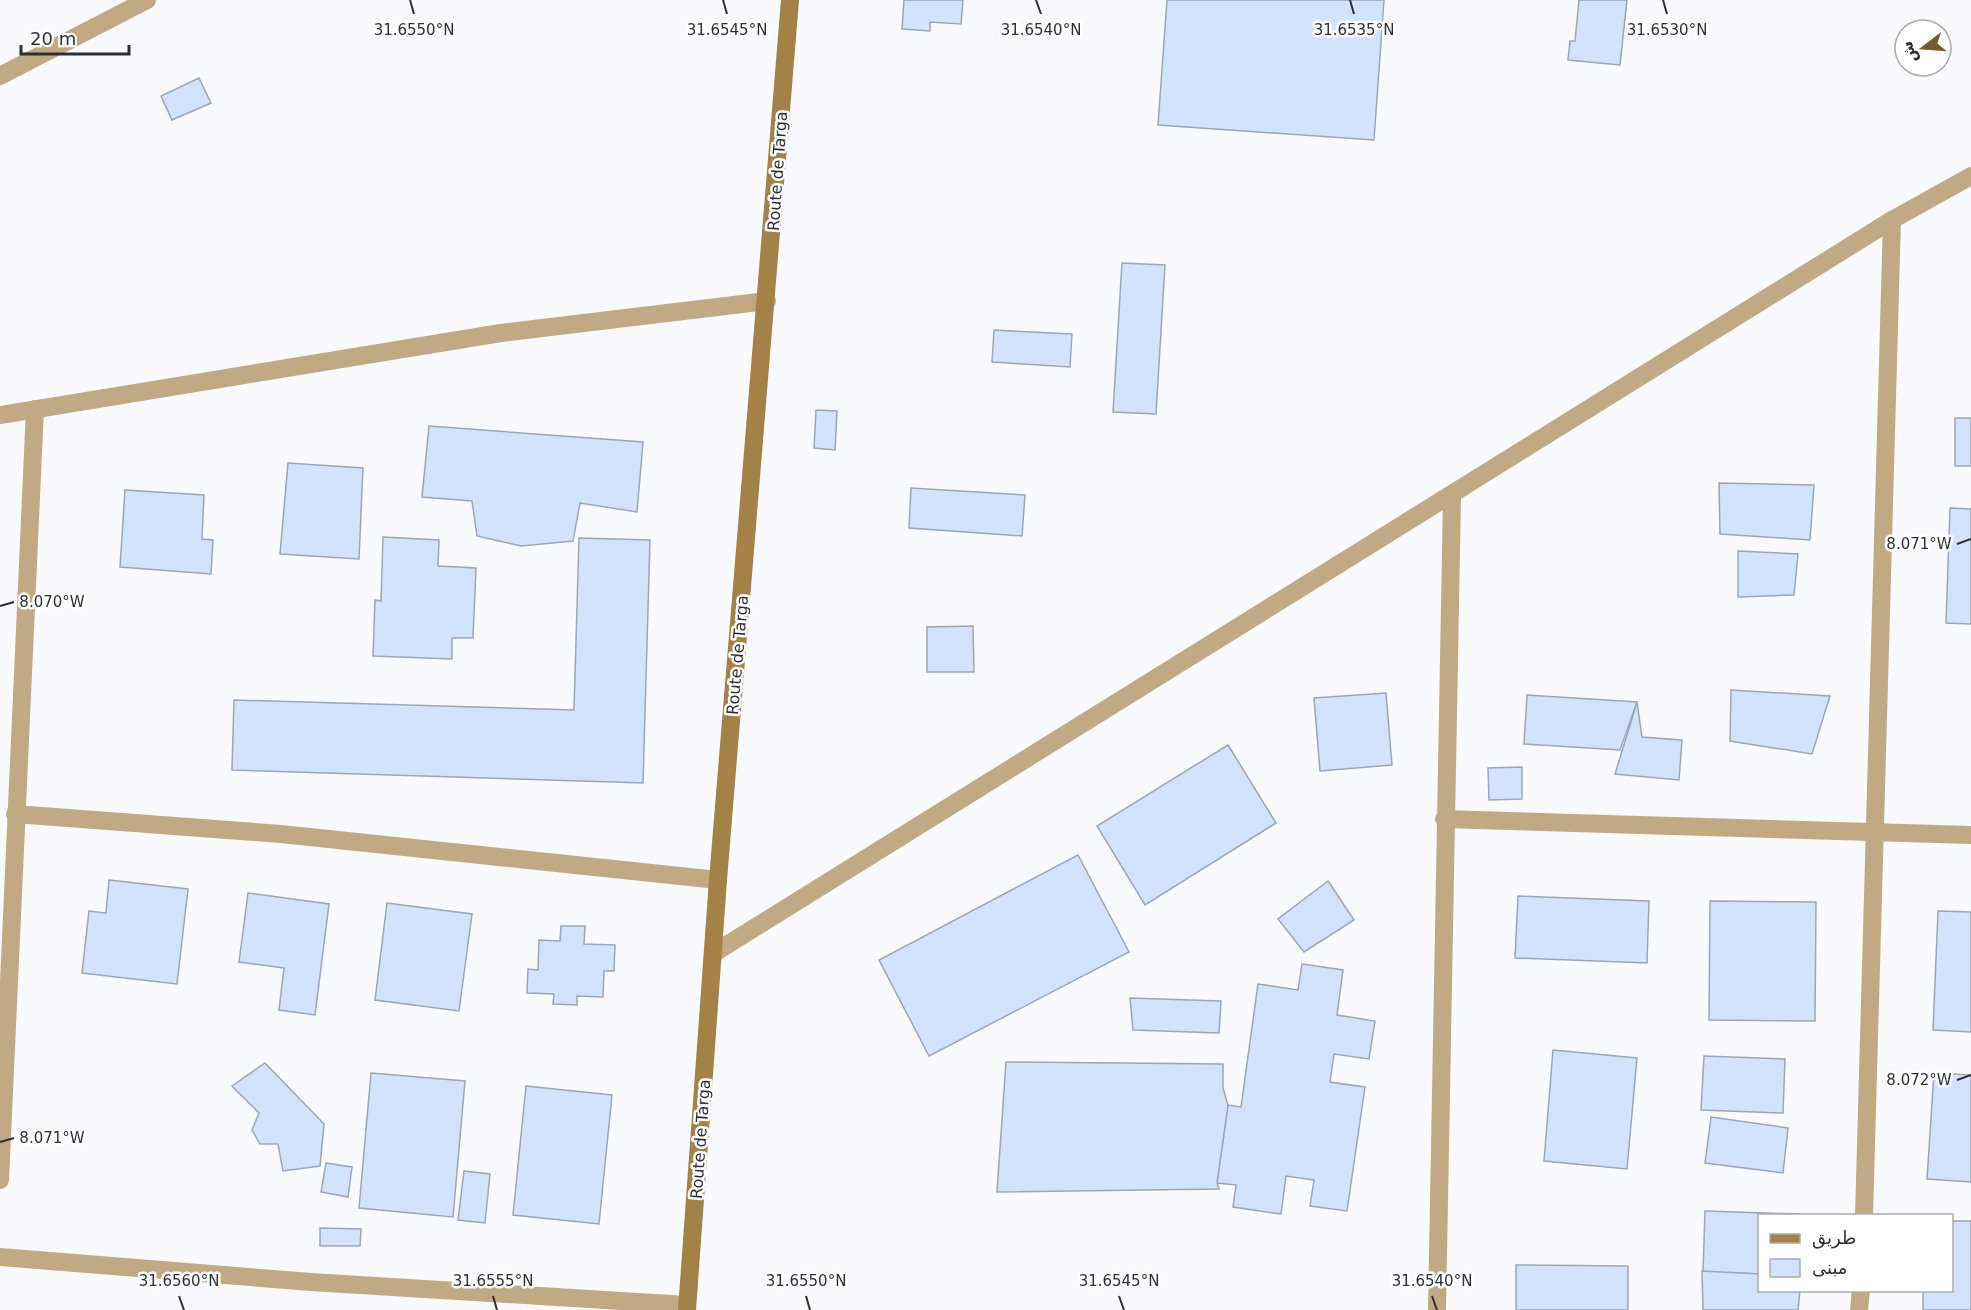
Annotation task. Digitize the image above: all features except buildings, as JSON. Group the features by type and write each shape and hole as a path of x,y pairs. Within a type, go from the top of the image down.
{"main road":[{"name":"Route de Targa","path":"687,1308 718,880 790,0"}],"street":[{"path":"0,76 147,0"},
{"path":"714,953 1452,496 1892,220 1971,176"},
{"path":"1864,1214 1892,220"},
{"path":"0,415 501,333 767,301"},
{"path":"0,1180 35,410"},
{"path":"1437,1310 1444,819 1452,496"},
{"path":"15,814 281,834 718,880"},
{"path":"1444,819 1971,834"},
{"path":"0,1257 311,1282 687,1308"},
{"path":"1859,1310 1861,1292"}]}
